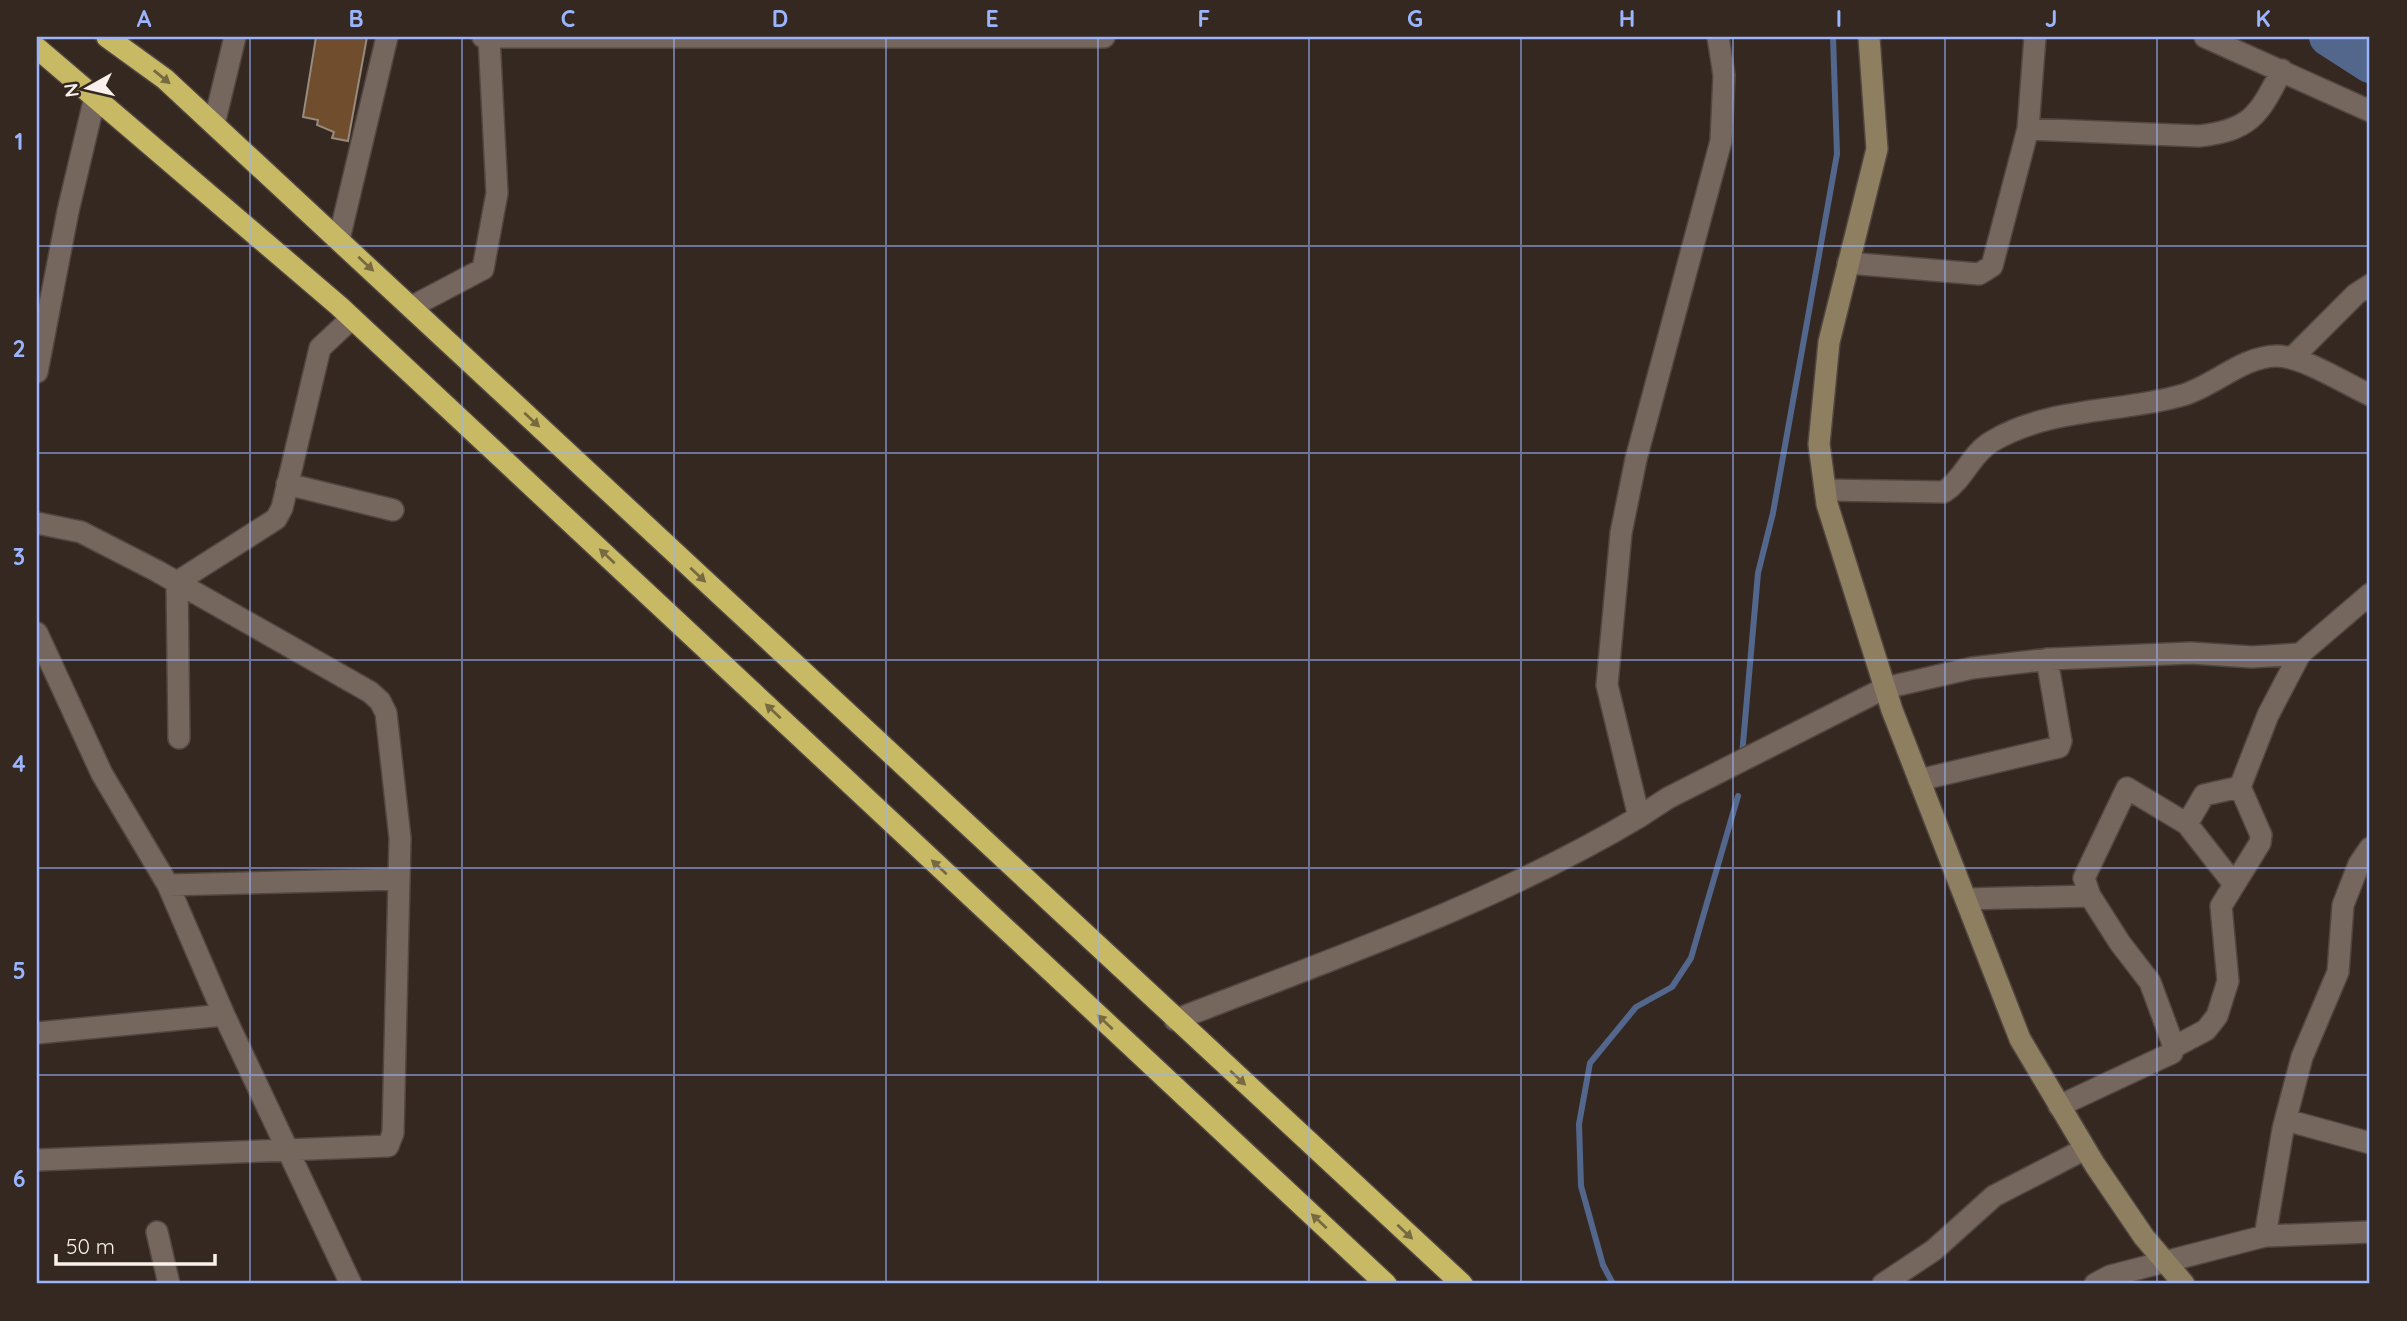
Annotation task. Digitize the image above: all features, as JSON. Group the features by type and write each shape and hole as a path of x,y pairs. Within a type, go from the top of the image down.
{"highway":[{"path":"107,37 165,79 339,239 1462,1284"},
{"path":"37,48 352,318 1386,1284"}],"street":[{"path":"214,124 234,37"},
{"path":"339,239 387,37"},
{"path":"411,307 484,269 497,193 487,37 1104,37"},
{"path":"1639,817 1607,685 1621,533 1636,459 1721,141 1724,75 1718,37"},
{"path":"1869,37 1877,149 1829,342 1819,444 1825,490 1885,688 2020,1039 2085,1149 2164,1262 2184,1284"},
{"path":"1848,262 1979,274 1992,266 2028,129 2035,37"},
{"path":"2205,37 2370,111"},
{"path":"2028,129 2199,136 2220,134 2241,128 2259,113 2282,70"},
{"path":"37,372 68,211 95,97"},
{"path":"2292,358 2356,294 2370,285"},
{"path":"177,582 269,527 282,508 320,348 328,337 352,318"},
{"path":"1825,490 1944,492 1989,443 2024,427 2050,419 2183,395 2260,359 2276,356 2292,358 2370,395"},
{"path":"287,484 393,510"},
{"path":"37,523 81,532 177,582 370,692 380,701 386,713 397,797 399,879 392,1140 382,1148 37,1160"},
{"path":"177,582 179,738"},
{"path":"2059,1106 2172,1053 2175,1047 2206,1030 2217,1016 2228,988 2221,906 2260,843 2261,835 2240,787 2268,715 2300,654 2370,594"},
{"path":"37,633 102,774 168,886 224,1015 351,1284"},
{"path":"1182,1026 1575,855 1668,798 1885,688 1972,668 2046,659 2191,653 2252,657 2300,654"},
{"path":"1919,780 2059,747 2061,741 2046,659"},
{"path":"2187,824 2204,795 2240,787"},
{"path":"2175,1047 2150,982 2090,896 2084,878 2127,788 2187,824 2234,884"},
{"path":"2265,1236 2286,1120 2302,1057 2338,972 2343,905 2359,864 2370,848"},
{"path":"168,886 399,879"},
{"path":"1966,900 2090,896"},
{"path":"37,1033 224,1015"},
{"path":"2286,1120 2370,1143"},
{"path":"1883,1284 1934,1250 1994,1196 2085,1149"},
{"path":"157,1232 169,1284"},
{"path":"2095,1284 2110,1276 2265,1236 2370,1232"}],"building":[{"path":"316,37 367,37 348,141 332,138 334,132 317,125 318,120 303,117"}],"waterway":[{"path":"1742,755 1758,573 1773,513 1837,154 1833,37"},
{"path":"2328,37 2370,64"},
{"path":"1613,1284 1603,1265 1581,1186 1579,1124 1590,1063 1636,1007 1672,987 1691,958 1738,796"}]}
